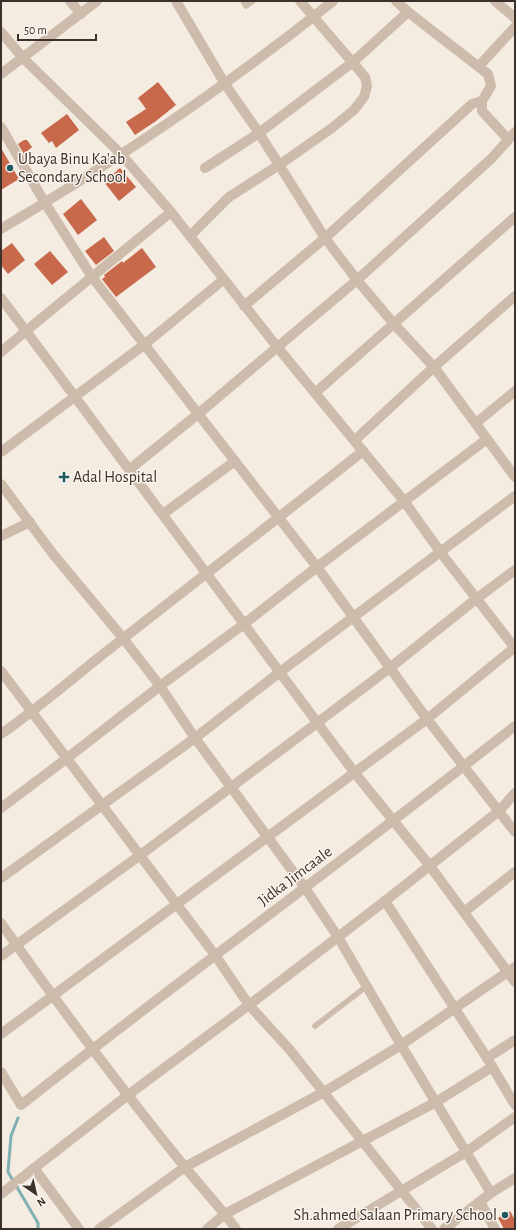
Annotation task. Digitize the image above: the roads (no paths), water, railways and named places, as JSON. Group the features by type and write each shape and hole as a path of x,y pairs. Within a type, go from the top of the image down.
{"street":[{"path":"70,1 81,14"},
{"path":"1,74 97,1"},
{"path":"176,1 225,84 325,238 357,280 394,324 434,367 487,439 511,464 515,477"},
{"path":"190,236 229,197 279,165 332,128 354,110 364,97 367,86 365,77 300,1"},
{"path":"1,229 45,203 121,154 225,84 333,1"},
{"path":"130,469 278,348 357,280 492,158 512,135 482,111 482,101 491,86 488,74 396,1"},
{"path":"495,1 515,18"},
{"path":"205,168 258,133 352,62 408,12"},
{"path":"479,66 515,27"},
{"path":"1,32 23,58 121,154 171,212 223,280 404,501 476,599 515,648 427,719 1,1034"},
{"path":"244,306 325,238 467,108 472,104 482,101"},
{"path":"1,127 45,203 92,277 317,567 353,618 391,667 427,719 515,832"},
{"path":"1,352 171,212"},
{"path":"315,392 515,216"},
{"path":"1,452 144,344 223,280"},
{"path":"355,440 434,367 515,296"},
{"path":"1,298 208,573 354,772 430,866 464,912 512,970 515,982"},
{"path":"476,423 515,391"},
{"path":"1,808 487,439"},
{"path":"1,734 32,712 123,638 279,518 363,451"},
{"path":"163,514 235,461"},
{"path":"1,484 53,554 123,638 160,686 195,738 305,888 338,937 401,1045 491,1193"},
{"path":"1,878 195,738 280,672 515,496"},
{"path":"1,536 30,522"},
{"path":"1,956 139,856 317,723 515,570"},
{"path":"1,671 215,955 249,1005 290,1050 432,1229"},
{"name":"Jidka Jimcaale","path":"1,1072 21,1105 93,1048 305,888 392,820 464,767 515,726"},
{"path":"1,1194 128,1095 249,1005 430,866 499,811 515,793"},
{"path":"464,912 515,872"},
{"path":"385,901 490,1062 515,1105"},
{"path":"1,923 128,1095 184,1167 226,1214 236,1229"},
{"path":"99,1229 184,1167 324,1092 401,1045 512,970"},
{"path":"207,1229 226,1214 436,1102 490,1062 515,1040"},
{"path":"338,1229 466,1152 515,1117"},
{"path":"34,1168 79,1229"},
{"path":"444,1229 491,1193 515,1178"},
{"path":"480,1202 495,1229"}],"lane":[{"path":"243,1 246,6 253,1"},
{"path":"315,1026 367,986"}],"waterway":[{"path":"18,1118 11,1136 8,1172 38,1223 38,1229"}],"place":[{"name":"Ubaya Binu Ka'ab Secondary School","path":"10,168"},
{"name":"Adal Hospital","path":"64,477"},
{"name":"Sh.ahmed Salaan Primary School","path":"505,1215"}]}
